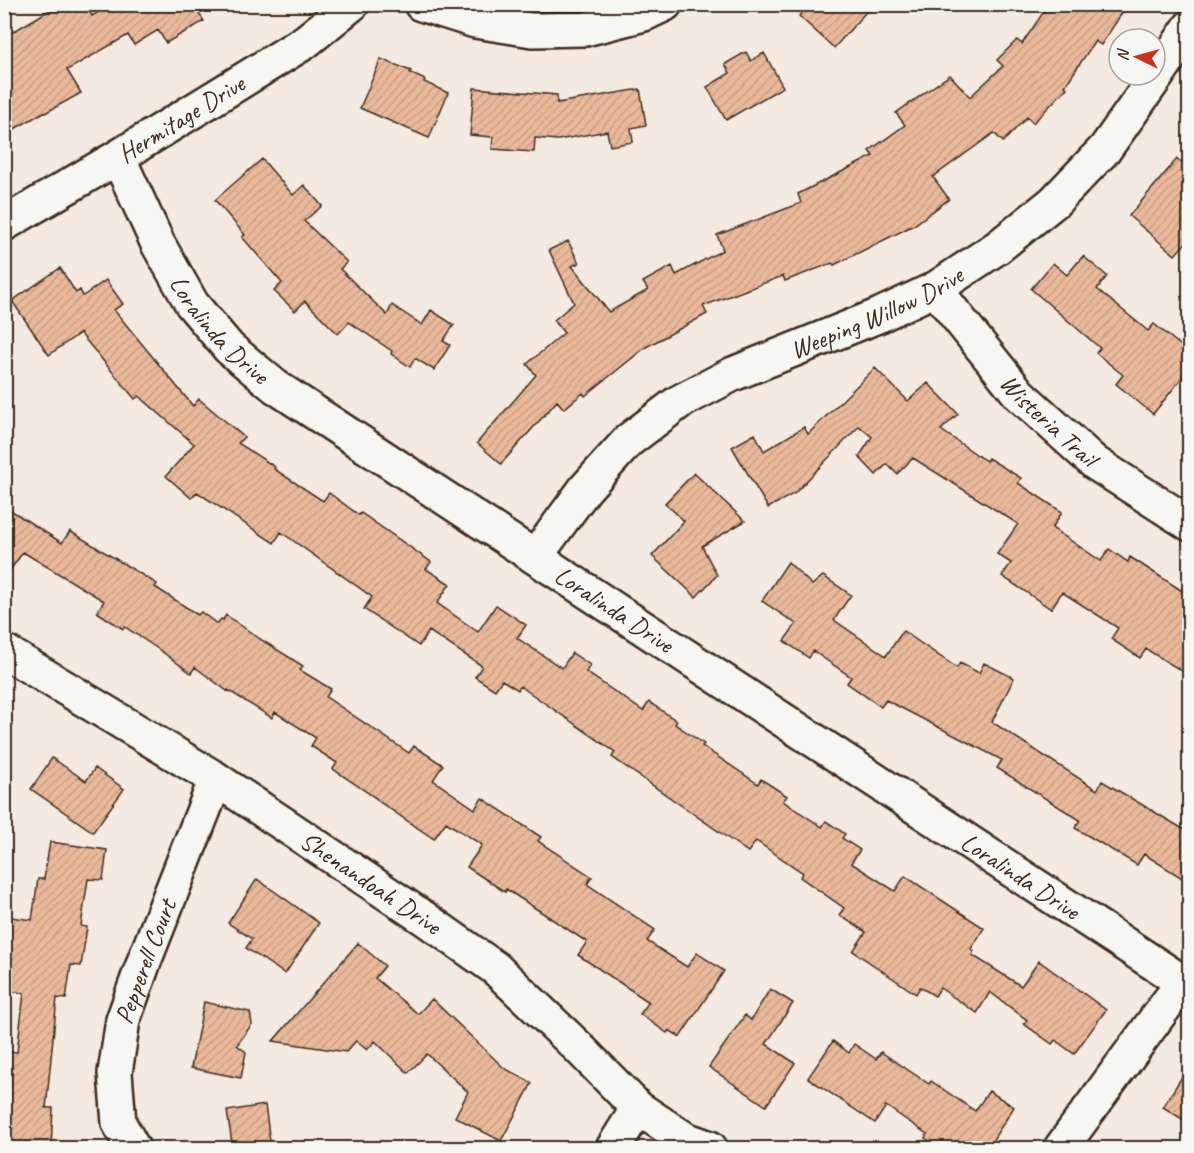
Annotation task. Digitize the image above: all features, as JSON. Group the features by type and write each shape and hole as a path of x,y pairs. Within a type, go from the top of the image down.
{"street":[{"name":"Hermitage Drive","path":"4,224 305,42 352,4"},
{"path":"422,4 475,21 532,30 585,29 644,14 664,4"},
{"name":"Weeping Willow Drive","path":"535,557 585,489 629,440 679,402 733,374 880,315 934,289 998,247 1053,202 1105,149 1190,27"},
{"name":"Loralinda Drive","path":"118,157 158,244 192,304 229,348 276,387 1186,984"},
{"name":"Wisteria Trail","path":"934,289 1019,394 1054,427 1095,463 1190,524"},
{"name":"Shenandoah Drive","path":"4,651 216,779 495,968 639,1108 685,1139 710,1149"},
{"name":"Pepperell Court","path":"133,1149 119,1123 115,1073 123,1020 216,779"},
{"path":"1061,1149 1186,984"},
{"path":"613,1149 639,1108"}],"building":[{"path":"60,4 85,4 92,16 112,4 193,4 204,21 166,43 158,30 134,45 128,35 67,70 81,93 4,135 4,37"},
{"path":"809,4 873,4 834,48 799,16"},
{"path":"1049,4 1128,4 1113,27 1107,27 1107,36 1101,45 1095,41 1065,86 1067,88 1033,123 1027,117 1003,142 994,133 933,177 949,199 914,225 834,265 832,263 785,281 783,276 703,306 707,314 646,347 585,396 583,393 564,409 557,401 501,464 477,443 536,375 527,364 564,333 554,320 574,303 549,250 568,241 579,263 572,266 609,312 648,290 643,282 672,266 676,275 723,250 717,235 801,203 798,194 873,156 869,151 905,125 896,113 950,75 970,97 1003,66 997,60 1017,40 1022,44"},
{"path":"746,52 751,61 764,53 783,87 726,120 707,87 730,73 725,64"},
{"path":"381,59 411,71 410,73 425,80 424,82 448,93 429,138 360,108"},
{"path":"474,88 557,95 557,103 640,89 646,125 631,128 633,142 610,146 607,131 558,140 535,138 534,152 492,149 493,137 470,135"},
{"path":"262,159 293,195 304,185 322,206 304,221 347,262 340,269 387,315 392,305 422,325 431,310 454,325 443,341 450,345 434,370 415,358 410,367 391,354 392,351 349,322 338,334 305,301 295,311 274,291 282,283 242,237 245,235 215,200"},
{"path":"1177,159 1190,170 1190,238 1175,255 1129,216"},
{"path":"1083,256 1107,276 1097,289 1148,331 1154,324 1190,353 1190,368 1153,414 1116,384 1123,375 1096,353 1100,348 1031,289 1053,263 1067,275"},
{"path":"60,268 76,293 80,290 83,296 106,280 123,304 114,310 193,406 199,399 244,437 238,443 323,501 329,493 431,562 426,569 450,584 437,603 478,632 496,605 526,625 517,638 562,668 572,653 590,665 586,672 643,711 649,702 677,721 675,724 704,744 702,746 758,784 761,779 787,796 783,801 822,827 826,821 845,834 842,838 860,850 851,863 895,891 905,876 984,928 971,949 974,951 972,955 1021,986 1039,961 1106,1010 1074,1054 1055,1040 1052,1044 1024,1024 1027,1020 990,992 977,1013 940,988 935,996 920,987 916,994 853,951 866,932 839,915 844,908 800,877 803,873 756,841 748,852 612,757 615,752 520,686 518,690 502,680 495,690 475,677 482,666 429,631 419,646 364,609 372,597 281,532 274,543 197,492 191,498 166,476 194,444 139,396 135,399 80,333 49,355 12,301"},
{"path":"875,368 908,401 928,383 958,414 941,430 986,461 988,458 1021,478 1018,483 1062,512 1052,528 1101,561 1109,549 1128,562 1130,557 1190,596 1190,676 1146,649 1140,658 1111,639 1118,628 1062,592 1051,609 1002,576 1011,563 997,554 1018,524 913,458 897,474 887,464 876,475 859,457 872,437 859,426 795,493 768,508 732,447 755,434 764,451 804,427 808,434"},
{"path":"694,473 745,521 702,546 717,575 696,597 652,556 684,521 665,503"},
{"path":"4,506 62,543 70,531 157,584 155,587 198,615 201,612 217,624 226,615 303,666 300,670 331,689 326,697 409,753 414,746 443,765 433,780 475,809 482,798 541,837 538,841 592,877 587,884 655,930 647,941 687,967 697,953 724,971 680,1037 669,1030 667,1033 640,1014 649,1002 578,955 587,942 506,889 505,892 467,867 482,845 446,822 434,839 333,769 337,763 311,746 316,738 275,712 272,718 227,691 195,667 191,673 125,627 123,629 97,612 104,601 23,552 4,579"},
{"path":"788,562 812,585 823,576 851,595 834,620 886,656 903,631 957,668 960,663 979,673 984,663 1014,678 992,722 1097,790 1102,781 1190,833 1190,883 1144,854 1137,865 1075,828 1080,820 997,768 1002,760 886,700 881,707 847,683 851,677 813,651 809,658 784,641 796,624 762,601"},
{"path":"52,758 86,781 95,768 124,789 93,832 31,789"},
{"path":"50,842 107,850 103,880 88,879 81,926 87,927 81,966 71,965 66,999 57,998 46,1108 53,1108 51,1149 7,1149 11,1078 4,1077 4,1051 17,1052 24,993 4,991 4,964 11,917 32,920 38,879 44,879"},
{"path":"257,879 319,923 285,974 246,948 252,939 228,923"},
{"path":"358,943 385,966 375,978 418,1014 432,999 504,1068 532,1083 501,1141 455,1117 468,1092 427,1054 408,1073 375,1041 367,1050 356,1041 346,1052 273,1041"},
{"path":"770,989 793,1003 766,1044 795,1063 766,1106 709,1067 745,1015 751,1020"},
{"path":"204,1002 250,1012 252,1024 237,1045 246,1052 241,1078 191,1068"},
{"path":"833,1041 849,1053 854,1044 876,1059 881,1052 929,1084 931,1081 975,1111 989,1091 1014,1107 987,1149 941,1149 925,1138 927,1134 886,1106 875,1123 808,1078"},
{"path":"1190,1064 1190,1124 1163,1107"},
{"path":"265,1105 271,1149 233,1149 227,1111"}]}
